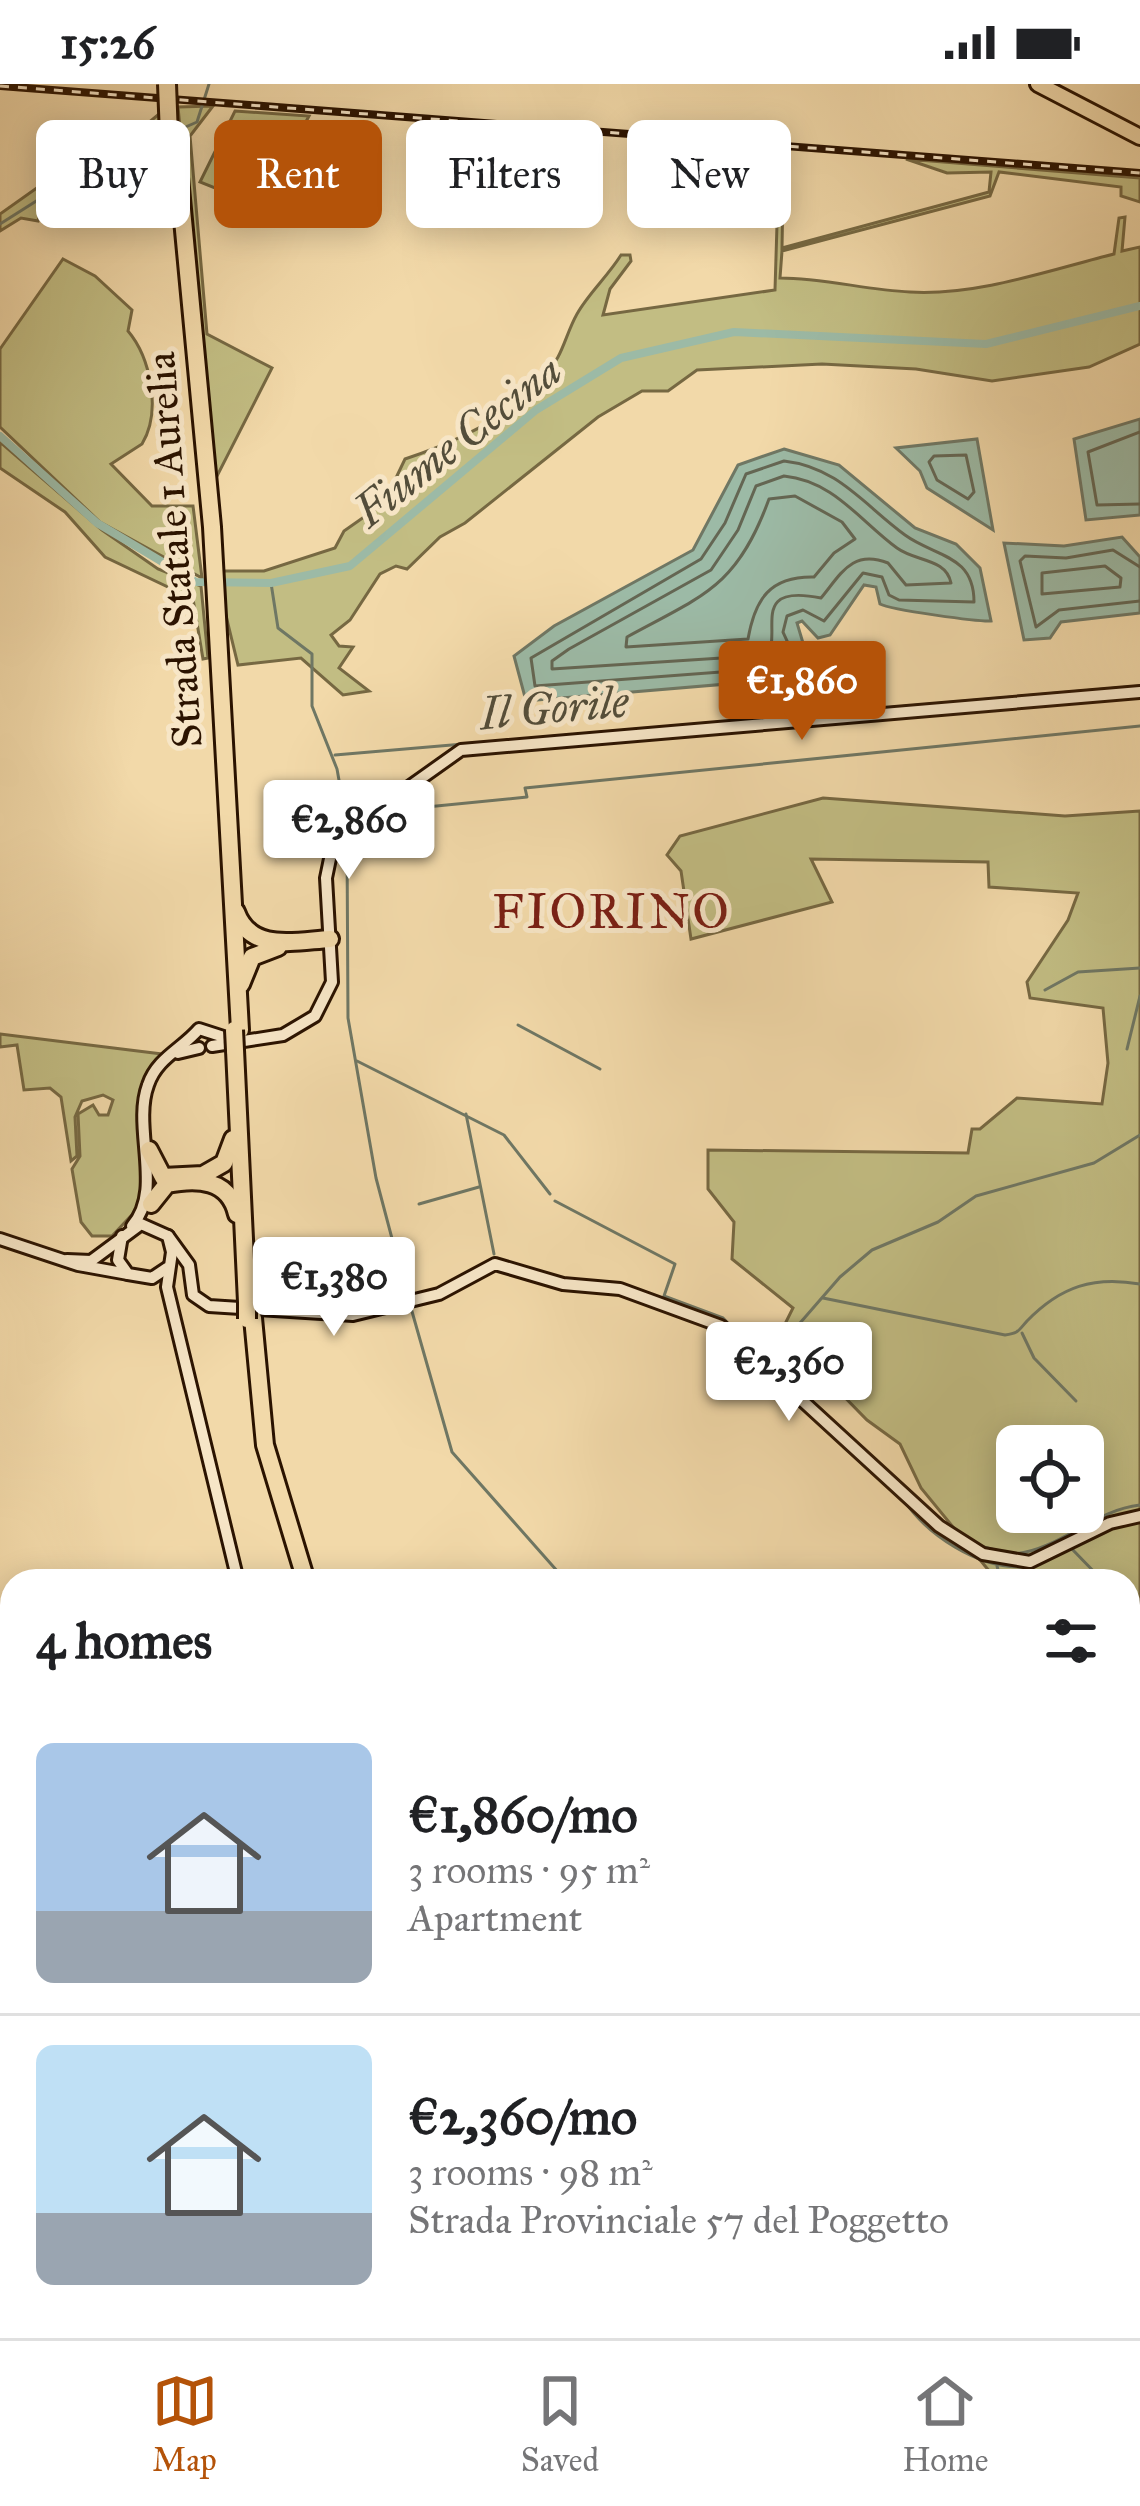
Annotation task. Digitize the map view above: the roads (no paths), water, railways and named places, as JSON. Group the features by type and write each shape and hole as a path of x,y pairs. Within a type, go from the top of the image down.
{"highway":[{"name":"Strada Statale 1 Aurelia","path":"170,84 209,527 250,1310"},
{"name":"Strada Statale 1 Aurelia","path":"214,617 237,997 237,1134 260,1446 299,1569"},
{"path":"230,889 238,920 254,936 274,943 325,941"},
{"path":"237,997 245,967 257,954 325,941"},
{"path":"149,1150 163,1177 202,1175 224,1162 237,1134"},
{"path":"152,1204 170,1183 214,1184 235,1204 243,1237"}],"main road":[{"path":"1038,84 1140,137"},
{"path":"235,1569 172,1310 164,1233 152,1204 152,1081 175,1054 204,1041 283,1035 308,1022 329,992 326,871 342,836 442,760 476,746 1140,692"},
{"path":"128,1274 117,1251 145,1204 147,1086 161,1061 204,1041"},
{"path":"67,1260 91,1261 127,1230 164,1233 187,1261 191,1293 208,1306 337,1316 411,1302 500,1264 563,1284 620,1289 710,1319 939,1526 999,1559 1030,1562 1111,1522 1140,1516"},
{"path":"0,1239 143,1280 163,1290 172,1310"},
{"path":"143,1280 169,1263 187,1261"}],"water":[{"path":"1140,419 1140,515 1086,520 1074,439"},
{"path":"977,439 993,530 927,488 920,471 896,448"},
{"path":"784,449 839,465 915,528 956,544 980,568 991,621 887,606 880,604 876,587 864,585 830,635 818,638 802,621 797,623 806,653 798,678 526,701 514,656 554,626 693,550 738,465"},
{"path":"1122,537 1140,557 1140,613 1061,622 1050,638 1024,640 1004,543 1064,546"}],"waterway":[{"path":"190,125 197,122 209,84"},
{"path":"0,224 36,201"},
{"name":"Fiume Cecina","path":"0,436 97,523 196,582 271,583 350,566 536,410 621,358 734,332 986,344 1140,306"},
{"path":"271,583 278,628 312,654 312,706 337,769 347,825"},
{"name":"Il Gorile","path":"335,755 1140,686"},
{"path":"392,801 396,810 527,797 525,788 1140,726"},
{"path":"345,797 383,797"},
{"path":"345,798 362,815"},
{"path":"347,841 348,1018 376,1178 408,1299"},
{"path":"1045,990 1078,972 1140,968"},
{"path":"1127,1049 1140,996"},
{"path":"518,1025 600,1069"},
{"path":"357,1061 504,1135 550,1194"},
{"path":"466,1114 494,1254"},
{"path":"767,1361 840,1277 872,1250 938,1222 976,1196 1094,1163 1140,1135"},
{"path":"419,1204 479,1187"},
{"path":"555,1201 675,1264 664,1296 723,1318 743,1339"},
{"path":"823,1298 1005,1335 1018,1331 1053,1299 1079,1286 1108,1281 1140,1284"},
{"path":"411,1308 452,1452 555,1569"},
{"path":"1022,1333 1034,1358 1076,1401"},
{"path":"903,1499 955,1547 989,1562 1024,1567"},
{"path":"918,1499 946,1525"},
{"path":"1015,1554 1140,1505"},
{"path":"980,1546 999,1551"},
{"path":"1034,1566 1071,1548 1091,1569"}],"railway":[{"path":"0,86 1140,173"}],"district":[{"name":"FIORINO","path":"612,911"}]}
